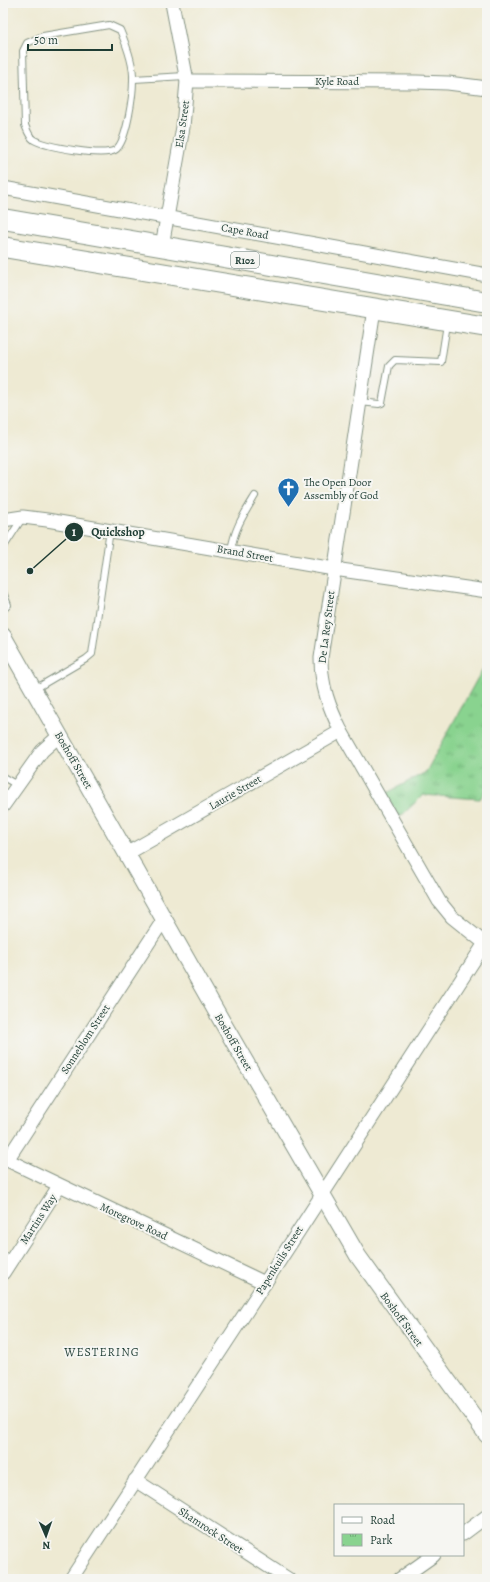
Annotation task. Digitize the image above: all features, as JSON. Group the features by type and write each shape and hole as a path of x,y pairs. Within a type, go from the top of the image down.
{"main road":[{"name":"R102","path":"3,219 487,302"},
{"name":"R102","path":"3,247 374,309 487,326"}],"street":[{"name":"Elsa Street","path":"162,246 183,127 186,79 172,3"},
{"name":"Kyle Road","path":"186,79 448,82 487,88"},
{"name":"Cape Road","path":"3,188 487,275"},
{"name":"De La Rey Street","path":"374,309 321,658 321,671 325,695 341,731 439,901 452,918 486,943"},
{"name":"Brand Street","path":"3,520 23,517 110,530 334,569 487,591"},
{"name":"Boshoff Street","path":"3,636 362,1262 487,1434"},
{"name":"Laurie Street","path":"128,853 341,731"},
{"path":"3,806 42,751 60,735"},
{"name":"Sonneblom Street","path":"5,1159 164,919"},
{"name":"Papenkuils Street","path":"71,1579 266,1283 322,1193 486,943"},
{"name":"Moregrove Road","path":"5,1159 59,1186 266,1283"},
{"name":"Martins Way","path":"3,1273 59,1186"},
{"name":"Shamrock Street","path":"135,1480 288,1579"},
{"path":"464,1533 487,1516"},
{"path":"400,1579 433,1556"}],"lane":[{"path":"110,25 117,27 120,30 125,42 134,79 124,137 121,145 115,150 105,152 58,147 35,140 29,135 25,124 23,51 27,43 33,39 110,25"},
{"path":"134,79 186,79"},
{"path":"360,402 382,403 389,366 395,360 441,362 448,320"},
{"path":"231,551 234,534 240,520 255,496"},
{"path":"3,548 23,517"},
{"path":"33,690 92,654 110,530"},
{"path":"3,592 8,605 3,610"},
{"path":"3,776 17,785"}],"green space":[{"path":"487,661 487,788 480,799 423,795 399,818 385,794 426,772"}],"place":[{"name":"The Open Door Assembly of God","path":"289,508"},
{"name":"Quickshop","path":"30,571"}],"district":[{"name":"WESTERING","path":"102,1352"}]}
